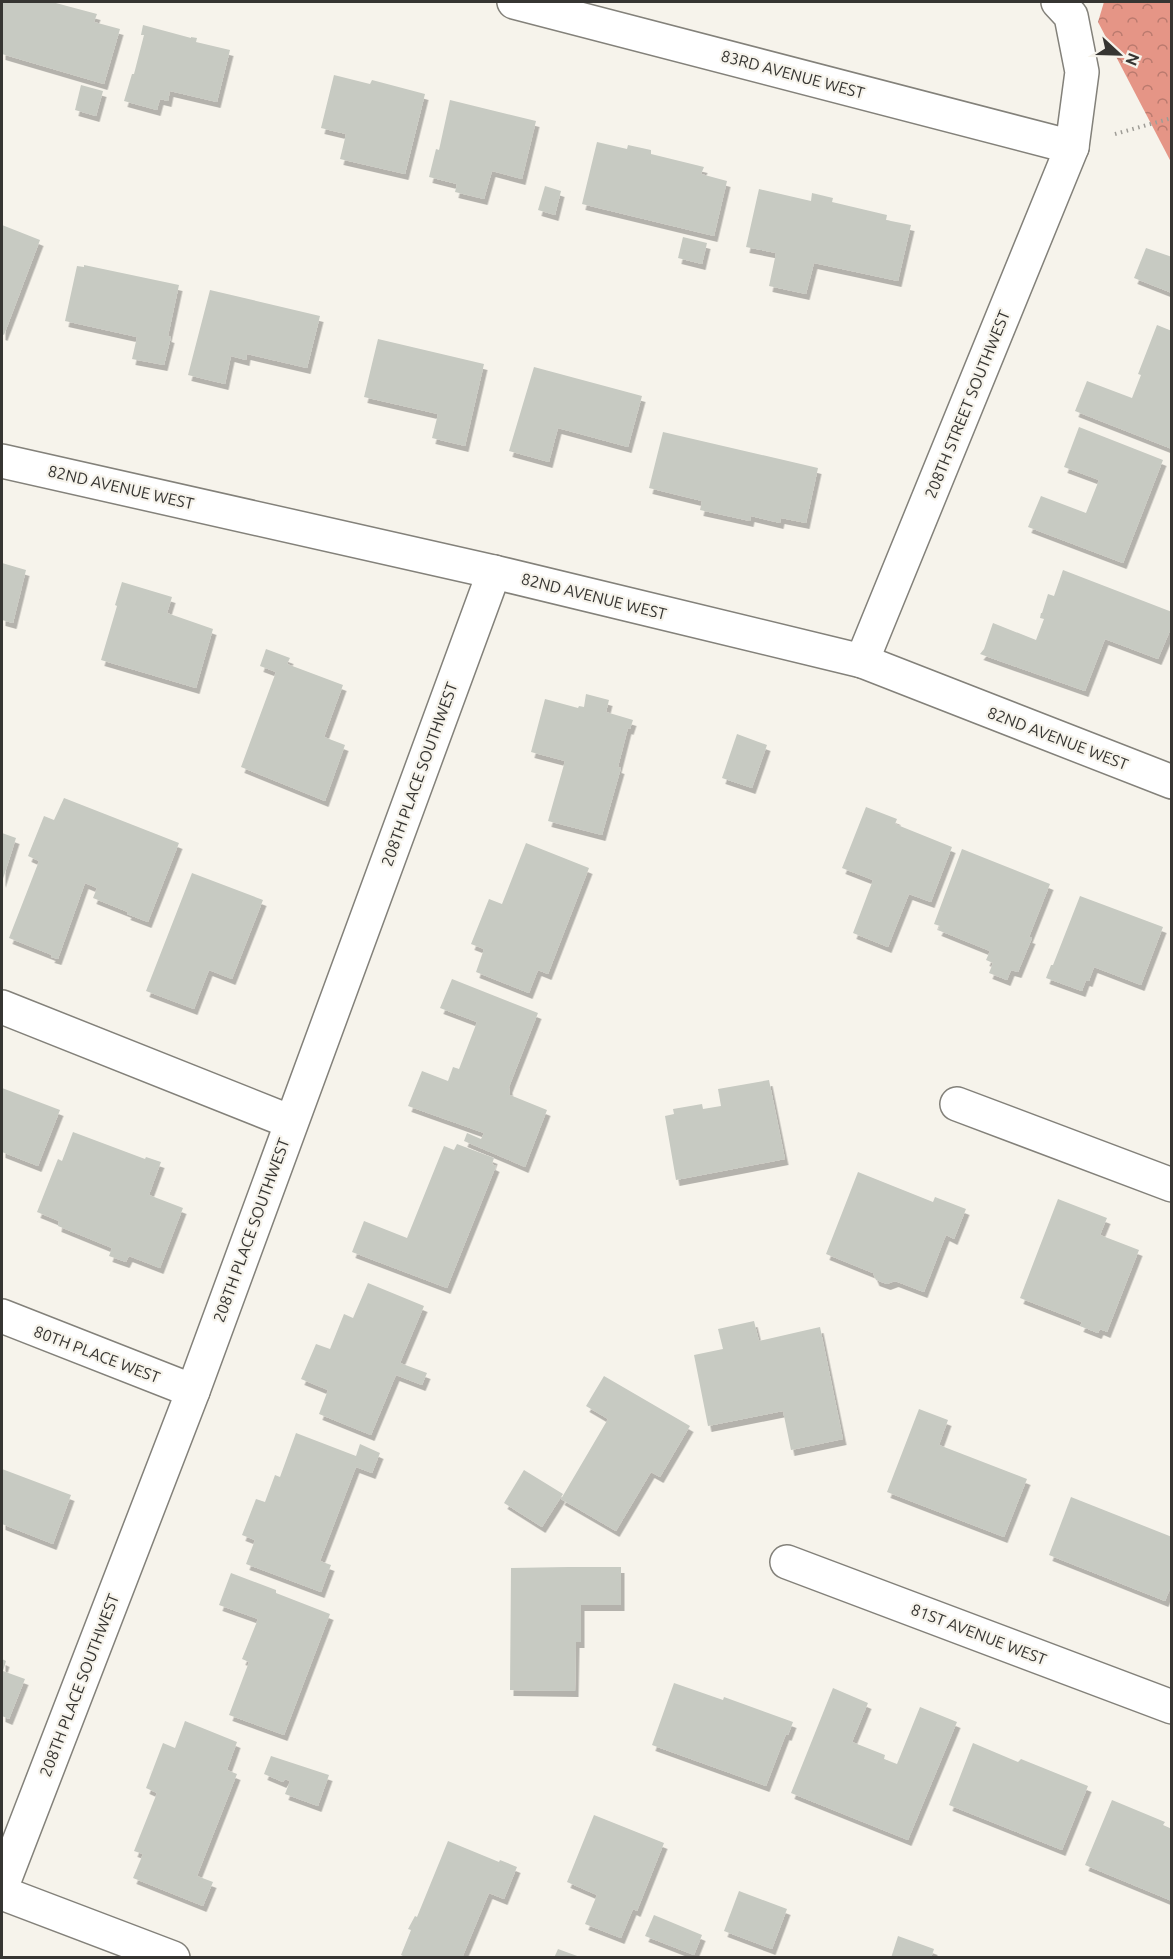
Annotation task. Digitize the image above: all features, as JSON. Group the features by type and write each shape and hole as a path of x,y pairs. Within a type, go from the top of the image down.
{"street":[{"name":"83RD AVENUE WEST","path":"514,2 1072,147"},
{"name":"208TH STREET SOUTHWEST","path":"862,661 1072,147 1082,72 1071,16 1058,2"},
{"name":"82ND AVENUE WEST","path":"2,460 494,572 862,661 1172,782"},
{"name":"208TH PLACE SOUTHWEST","path":"2,1886 193,1391 494,572"},
{"path":"2,1007 291,1122"},
{"path":"957,1104 1172,1185"},
{"name":"80TH PLACE WEST","path":"2,1316 193,1391"},
{"name":"81ST AVENUE WEST","path":"787,1562 1172,1707"},
{"path":"2,1893 173,1958"}],"path":[{"path":"1072,147 1172,118"}],"green space":[{"path":"1104,2 1171,2 1171,162 1098,22"}],"building":[{"path":"2,2 52,2 97,14 94,22 120,29 104,84 2,54"},
{"path":"143,25 197,38 196,42 230,50 217,102 170,91 168,101 160,99 157,110 124,101 144,35 141,35"},
{"path":"334,75 370,84 372,80 425,94 405,174 340,159 346,134 321,128"},
{"path":"81,85 103,91 96,116 75,110"},
{"path":"450,100 536,121 522,179 492,171 484,199 455,192 457,184 429,177 436,149 439,150"},
{"path":"597,142 627,149 628,145 651,150 651,154 704,167 701,174 727,181 714,236 582,204"},
{"path":"545,186 561,191 555,215 538,210"},
{"path":"759,189 811,201 812,193 833,198 832,202 887,215 886,220 911,225 898,281 814,263 806,294 769,286 776,253 746,247"},
{"path":"2,225 40,240 4,335 2,334"},
{"path":"683,237 707,243 702,264 678,258"},
{"path":"1146,248 1172,257 1172,293 1134,278"},
{"path":"84,265 179,285 164,365 132,359 137,337 65,321 77,266 84,267"},
{"path":"210,290 320,316 307,368 247,354 246,360 231,356 225,384 188,375"},
{"path":"1157,325 1172,331 1172,449 1075,411 1087,381 1132,398 1141,375 1138,374"},
{"path":"378,339 484,364 465,446 432,438 438,414 364,397"},
{"path":"534,367 642,396 628,447 558,428 549,462 509,451"},
{"path":"1079,427 1163,460 1123,563 1028,527 1041,496 1086,513 1099,480 1064,467"},
{"path":"663,432 818,468 806,523 781,518 780,523 751,516 750,521 700,510 702,501 649,488"},
{"path":"2,563 26,570 13,623 2,620"},
{"path":"1063,570 1172,612 1172,626 1158,659 1105,639 1085,691 980,654 993,623 1036,640 1044,619 1040,618 1048,594 1054,596"},
{"path":"122,582 172,597 167,613 213,629 196,688 101,660"},
{"path":"266,649 290,658 287,664 343,685 324,737 345,745 325,801 241,767 276,672 260,666"},
{"path":"586,694 609,700 606,712 633,720 630,729 628,728 618,767 621,768 602,835 548,821 565,761 531,752 545,699 578,708 579,706 584,707"},
{"path":"737,734 767,745 752,788 722,778"},
{"path":"64,798 179,843 148,922 93,898 97,888 85,883 58,959 9,938 39,861 28,856 44,816 54,820"},
{"path":"866,807 897,819 895,824 952,847 931,902 909,894 888,947 853,933 873,880 842,868"},
{"path":"2,833 16,838 2,882"},
{"path":"526,843 589,868 548,974 538,970 529,993 476,972 484,949 471,944 489,899 502,904"},
{"path":"962,849 1050,884 1018,972 1011,970 1007,980 989,973 993,963 986,960 990,951 938,930 940,926 934,924"},
{"path":"192,873 263,900 232,979 209,970 194,1009 146,991"},
{"path":"1080,896 1163,927 1141,985 1094,967 1082,991 1046,978"},
{"path":"452,979 538,1013 509,1087 510,1095 547,1110 525,1167 464,1141 467,1133 481,1139 484,1133 408,1106 422,1071 448,1081 453,1067 459,1069 477,1022 440,1008"},
{"path":"769,1080 785,1159 676,1180 665,1116 674,1114 673,1109 702,1104 703,1109 721,1106 718,1089"},
{"path":"2,1088 60,1110 38,1166 2,1152"},
{"path":"73,1132 145,1159 146,1157 161,1162 149,1195 183,1208 160,1268 129,1256 126,1262 109,1256 112,1248 58,1226 59,1221 37,1212 58,1159 62,1161"},
{"path":"457,1144 494,1158 492,1164 496,1166 447,1288 352,1252 364,1221 407,1238 444,1146 454,1150"},
{"path":"858,1172 933,1202 935,1197 966,1209 954,1239 946,1235 924,1292 895,1281 887,1284 876,1280 873,1273 826,1254"},
{"path":"1058,1199 1107,1218 1100,1235 1139,1250 1107,1332 1100,1329 1098,1333 1080,1326 1082,1322 1020,1298"},
{"path":"368,1283 424,1306 400,1363 427,1373 422,1385 396,1375 371,1435 319,1414 328,1390 301,1379 316,1344 330,1349 344,1314 353,1318"},
{"path":"754,1321 759,1341 820,1327 843,1439 791,1450 783,1411 708,1426 694,1355 723,1349 718,1329"},
{"path":"604,1376 690,1426 660,1477 651,1472 616,1531 561,1499 608,1419 586,1406"},
{"path":"919,1409 948,1420 939,1445 1027,1479 1004,1537 887,1492"},
{"path":"296,1433 356,1456 360,1444 380,1453 372,1473 356,1467 320,1561 331,1565 321,1592 246,1564 255,1540 242,1535 256,1499 265,1502 275,1475 280,1477"},
{"path":"2,1469 71,1495 53,1544 2,1524"},
{"path":"524,1470 563,1494 542,1527 504,1503"},
{"path":"1071,1497 1172,1537 1172,1584 1165,1601 1049,1555"},
{"path":"621,1567 621,1605 581,1605 581,1642 576,1642 575,1691 510,1690 511,1568"},
{"path":"231,1573 330,1614 284,1735 229,1715 249,1662 242,1659 258,1619 219,1605"},
{"path":"2,1659 6,1661 3,1671 25,1679 9,1719 2,1716"},
{"path":"674,1683 723,1700 724,1697 793,1722 766,1786 652,1745"},
{"path":"833,1688 868,1703 852,1742 885,1755 884,1759 897,1764 920,1707 957,1722 908,1840 791,1793"},
{"path":"185,1721 237,1742 227,1770 237,1774 197,1876 213,1882 203,1906 133,1878 143,1854 134,1851 157,1793 146,1788 163,1743 175,1748"},
{"path":"973,1743 1018,1762 1021,1759 1088,1786 1062,1850 949,1805"},
{"path":"271,1756 329,1775 318,1806 285,1794 290,1781 285,1779 283,1782 264,1774"},
{"path":"1112,1800 1165,1822 1163,1825 1172,1829 1172,1901 1085,1865"},
{"path":"594,1815 664,1843 637,1911 633,1909 621,1938 585,1924 597,1895 567,1882"},
{"path":"448,1841 517,1867 504,1899 489,1893 462,1958 407,1958 401,1955 411,1930 408,1929 415,1916 417,1917"},
{"path":"739,1891 787,1909 772,1949 724,1931"},
{"path":"654,1915 702,1935 694,1955 645,1936"},
{"path":"898,1936 934,1949 931,1958 891,1958"},
{"path":"558,1949 580,1957 580,1958 554,1958"}]}
